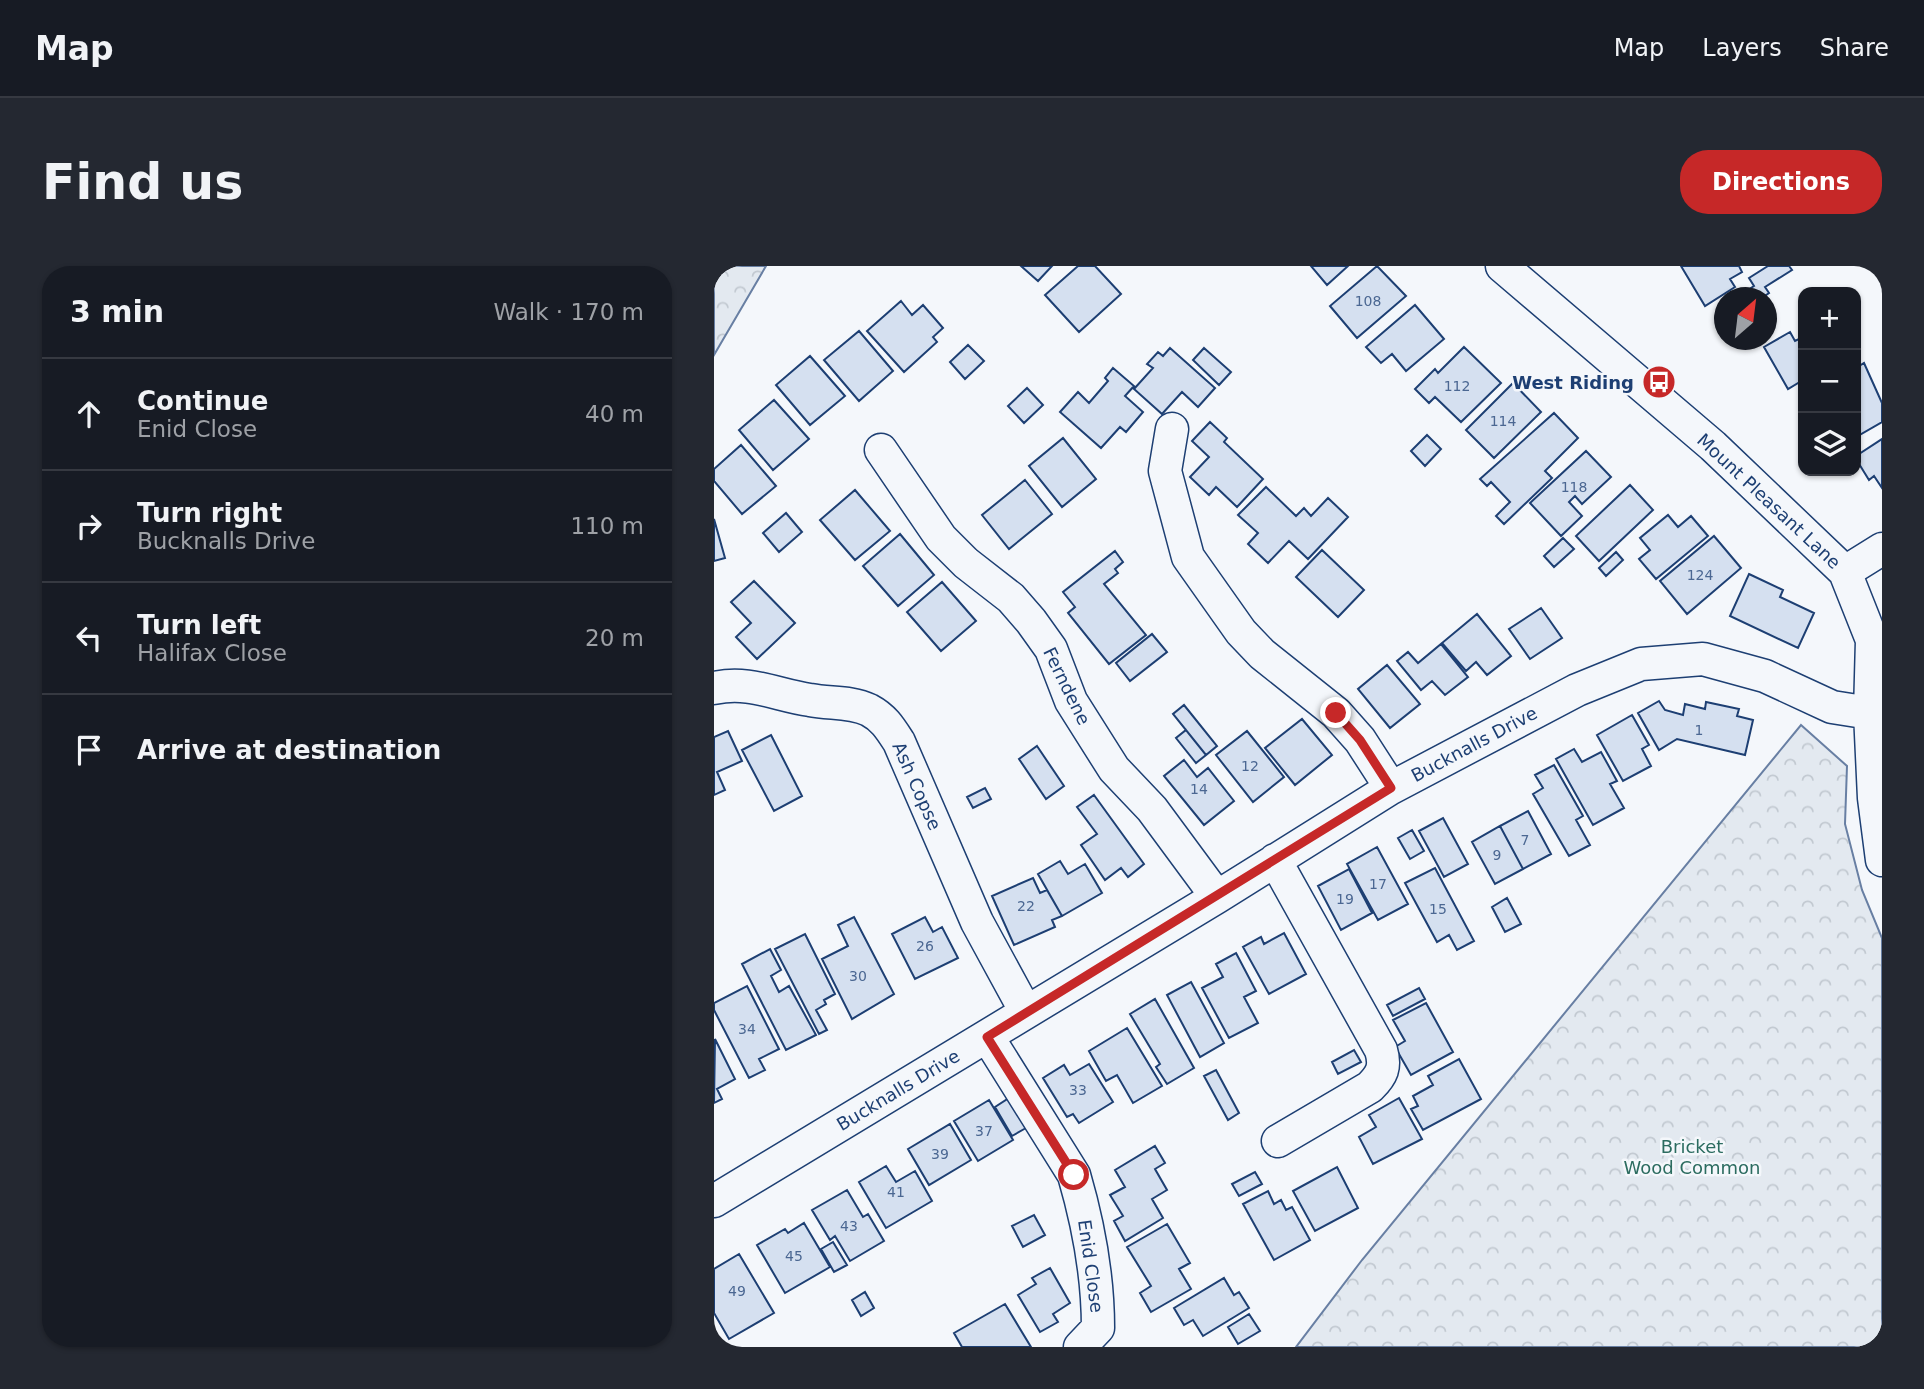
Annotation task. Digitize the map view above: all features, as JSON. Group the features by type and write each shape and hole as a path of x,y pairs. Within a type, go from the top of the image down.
{"street":[{"name":"Mount Pleasant Lane","path":"1502,266 1713,446 1845,572 1872,640 1875,693 1874,798 1882,860"},
{"path":"1172,429 1166,471 1188,557 1241,632 1262,654 1336,713 1360,740 1391,788"},
{"name":"Ferndene","path":"881,450 941,538 965,563 1011,598 1031,621 1051,649 1082,720 1114,769 1152,809 1217,897"},
{"path":"1845,572 1882,550"},
{"name":"Bucknalls Drive","path":"714,1201 1217,897 1391,788 1577,690 1641,664 1703,659 1765,676 1832,707 1875,693"},
{"name":"Ash Copse","path":"714,688 733,683 810,700 849,703 869,710 887,722 899,742 988,944 1026,1012"},
{"path":"1275,860 1384,1061 1379,1078 1370,1087 1278,1141"},
{"name":"Enid Close","path":"987,1037 1074,1175 1082,1202 1098,1307 1098,1328 1080,1347"}],"green space":[{"path":"714,266 766,266 714,355"},
{"name":"Bricket Wood Common","path":"1801,725 1847,766 1845,824 1862,890 1882,938 1882,1347 1296,1347 1362,1260"}],"building":[{"path":"1021,266 1052,266 1038,281"},
{"path":"1078,266 1095,266 1121,294 1079,332 1045,295"},
{"path":"1311,266 1348,266 1327,285"},
{"path":"1377,266 1406,296 1357,338 1330,306"},
{"path":"1681,266 1739,266 1742,272 1730,279 1735,287 1714,287 1714,300 1705,306"},
{"path":"1768,266 1789,266 1792,270 1765,287 1752,287 1749,278"},
{"path":"901,301 912,315 923,305 943,328 933,337 937,342 904,372 867,331"},
{"path":"1415,305 1444,339 1406,371 1392,354 1381,363 1366,347"},
{"path":"859,331 893,371 859,401 824,360"},
{"path":"1790,332 1795,341 1798,340 1798,383 1788,389 1766,350 1777,350 1777,340"},
{"path":"968,345 984,361 965,379 950,362"},
{"path":"1464,347 1501,383 1461,422 1435,397 1429,403 1415,389 1435,369 1438,373"},
{"path":"1170,348 1215,388 1198,407 1182,392 1162,414 1134,389 1153,368 1147,364 1158,352 1163,356"},
{"path":"1204,348 1231,372 1219,385 1193,360"},
{"path":"810,356 845,396 810,425 776,385"},
{"path":"1864,363 1882,403 1882,422 1861,434 1861,413 1861,365"},
{"path":"1113,368 1134,386 1125,396 1143,412 1126,432 1120,427 1101,448 1060,412 1078,392 1089,403 1108,381 1105,378"},
{"path":"1513,383 1541,412 1494,458 1466,430"},
{"path":"1027,388 1043,405 1024,423 1008,406"},
{"path":"774,400 809,439 773,470 739,430"},
{"path":"1554,413 1578,438 1545,471 1552,478 1504,524 1496,516 1510,502 1491,482 1487,486 1480,479"},
{"path":"1210,422 1227,438 1224,442 1263,479 1237,507 1216,487 1209,495 1190,477 1209,457 1192,441"},
{"path":"1427,435 1441,449 1425,466 1411,451"},
{"path":"1063,438 1096,479 1062,507 1029,466"},
{"path":"1882,439 1882,488 1874,476 1869,480 1861,467 1861,453"},
{"path":"741,445 776,486 742,514 714,481 714,469"},
{"path":"1586,451 1611,477 1582,504 1575,496 1569,502 1582,516 1561,536 1530,503"},
{"path":"1025,480 1052,514 1009,549 982,515"},
{"path":"1630,485 1653,510 1599,561 1576,536"},
{"path":"1266,487 1296,516 1304,508 1311,516 1328,498 1348,517 1308,559 1289,541 1268,563 1248,544 1258,533 1238,515"},
{"path":"855,490 890,531 855,560 820,520"},
{"path":"786,513 802,532 779,552 763,533"},
{"path":"1668,515 1678,527 1691,516 1708,536 1656,579 1639,559 1650,550 1640,538"},
{"path":"714,519 725,558 714,561"},
{"path":"900,534 934,575 898,606 863,566"},
{"path":"1714,536 1741,568 1687,614 1660,581"},
{"path":"1563,538 1574,549 1554,567 1544,556"},
{"path":"1322,550 1364,590 1338,617 1296,577"},
{"path":"1115,551 1123,562 1115,569 1118,573 1104,584 1146,635 1109,664 1068,613 1075,607 1063,592"},
{"path":"1616,552 1623,560 1606,576 1599,568"},
{"path":"1749,574 1783,590 1780,597 1814,613 1798,648 1730,616"},
{"path":"754,581 795,623 757,659 736,637 751,623 731,602"},
{"path":"942,582 976,621 941,651 907,612"},
{"path":"1541,608 1562,638 1530,659 1509,629"},
{"path":"1477,614 1511,656 1487,675 1476,662 1466,671 1442,643"},
{"path":"1152,634 1167,652 1130,681 1116,663"},
{"path":"1441,644 1468,677 1445,695 1432,681 1421,690 1397,661 1408,652 1418,663"},
{"path":"1387,665 1420,704 1390,728 1358,689"},
{"path":"1659,701 1665,710 1683,715 1685,704 1705,709 1706,702 1739,709 1737,716 1753,720 1745,755 1677,739 1659,750 1638,713"},
{"path":"1184,705 1217,746 1206,755 1173,714"},
{"path":"1632,715 1649,745 1642,749 1651,766 1623,781 1597,735"},
{"path":"1302,719 1332,755 1295,785 1265,748"},
{"path":"1186,730 1206,755 1196,763 1176,738"},
{"path":"728,731 742,761 717,772 725,790 714,795 714,737"},
{"path":"1247,731 1284,777 1253,802 1216,755"},
{"path":"771,735 802,796 774,811 742,750"},
{"path":"1037,746 1064,786 1046,799 1019,759"},
{"path":"1574,749 1582,762 1601,752 1617,781 1610,784 1624,808 1593,825 1556,759"},
{"path":"1184,760 1197,777 1208,768 1234,801 1204,825 1164,776"},
{"path":"1554,765 1583,816 1576,820 1590,845 1569,856 1533,794 1543,788 1535,775"},
{"path":"985,788 991,799 973,808 967,797"},
{"path":"1094,795 1144,864 1128,877 1121,868 1105,880 1081,845 1097,834 1077,807"},
{"path":"1528,811 1551,854 1523,869 1500,826"},
{"path":"1443,818 1468,864 1444,877 1419,831"},
{"path":"1500,826 1523,869 1495,884 1472,842"},
{"path":"1412,830 1424,851 1410,859 1398,838"},
{"path":"1377,847 1408,904 1378,920 1347,864"},
{"path":"1060,861 1068,874 1085,864 1102,893 1062,916 1038,874"},
{"path":"1435,868 1474,941 1457,950 1449,935 1437,942 1405,883"},
{"path":"1349,869 1372,913 1341,930 1318,886"},
{"path":"1033,878 1040,893 1047,890 1062,916 1052,920 1055,927 1014,945 992,896"},
{"path":"1507,898 1521,924 1505,932 1492,907"},
{"path":"854,917 894,994 852,1019 822,959 848,946 838,925"},
{"path":"925,917 933,932 942,927 958,958 915,979 892,934"},
{"path":"1284,933 1306,974 1269,994 1243,947 1261,937 1264,944"},
{"path":"805,934 835,994 824,1000 826,1004 816,1010 827,1030 819,1034 775,949"},
{"path":"770,949 781,970 771,976 779,992 789,986 816,1035 786,1050 742,964"},
{"path":"1236,953 1256,991 1244,997 1258,1023 1229,1038 1202,988 1223,977 1216,964"},
{"path":"1191,982 1224,1043 1200,1057 1167,995"},
{"path":"747,986 779,1049 759,1059 765,1070 749,1078 714,1010 714,1003"},
{"path":"1419,988 1425,999 1393,1016 1387,1005"},
{"path":"1155,999 1194,1068 1167,1084 1156,1067 1160,1064 1130,1014"},
{"path":"1426,1003 1453,1052 1411,1075 1395,1047 1405,1041 1393,1020"},
{"path":"1127,1028 1162,1086 1133,1103 1117,1075 1106,1081 1089,1051"},
{"path":"715,1039 735,1079 717,1089 722,1099 714,1103"},
{"path":"1354,1050 1361,1062 1338,1074 1332,1062"},
{"path":"1459,1059 1481,1099 1423,1130 1411,1109 1418,1106 1413,1096 1433,1085 1428,1076"},
{"path":"1089,1064 1113,1102 1079,1123 1073,1114 1067,1117 1043,1078 1064,1065 1070,1075"},
{"path":"1216,1070 1239,1113 1228,1120 1204,1076"},
{"path":"1009,1098 1026,1128 1012,1136 995,1107"},
{"path":"1399,1098 1422,1139 1373,1164 1359,1137 1376,1127 1369,1115"},
{"path":"989,1100 1013,1140 978,1161 954,1121"},
{"path":"950,1124 971,1160 929,1185 908,1149"},
{"path":"1155,1146 1165,1163 1155,1169 1167,1190 1152,1199 1163,1218 1125,1241 1114,1221 1123,1216 1110,1195 1125,1187 1115,1170"},
{"path":"886,1166 896,1182 915,1171 932,1201 886,1228 859,1182"},
{"path":"1337,1167 1358,1208 1315,1231 1293,1191"},
{"path":"1255,1172 1262,1184 1239,1196 1232,1184"},
{"path":"847,1190 863,1217 868,1214 884,1241 850,1261 835,1236 830,1240 812,1210"},
{"path":"1268,1191 1274,1204 1281,1200 1286,1210 1292,1207 1310,1240 1274,1260 1243,1204"},
{"path":"1034,1215 1045,1235 1023,1247 1012,1226"},
{"path":"804,1223 830,1267 785,1293 757,1245 785,1229 788,1233"},
{"path":"1167,1224 1190,1263 1179,1269 1191,1289 1151,1312 1140,1293 1151,1286 1127,1247"},
{"path":"833,1242 847,1265 834,1272 821,1249"},
{"path":"739,1254 774,1313 729,1339 714,1313 714,1269"},
{"path":"1050,1268 1070,1303 1053,1314 1058,1322 1040,1332 1018,1295 1036,1284 1032,1278"},
{"path":"1224,1278 1234,1295 1239,1292 1249,1308 1203,1336 1193,1320 1184,1325 1174,1308"},
{"path":"865,1292 874,1308 861,1316 852,1300"},
{"path":"1005,1304 1031,1347 962,1347 954,1333"},
{"path":"1249,1314 1260,1331 1238,1344 1228,1327"}],"place":[{"name":"West Riding","path":"1659,382"}],"route":[{"path":"1074,1175 987,1037 1391,788 1360,740 1336,713"}]}
